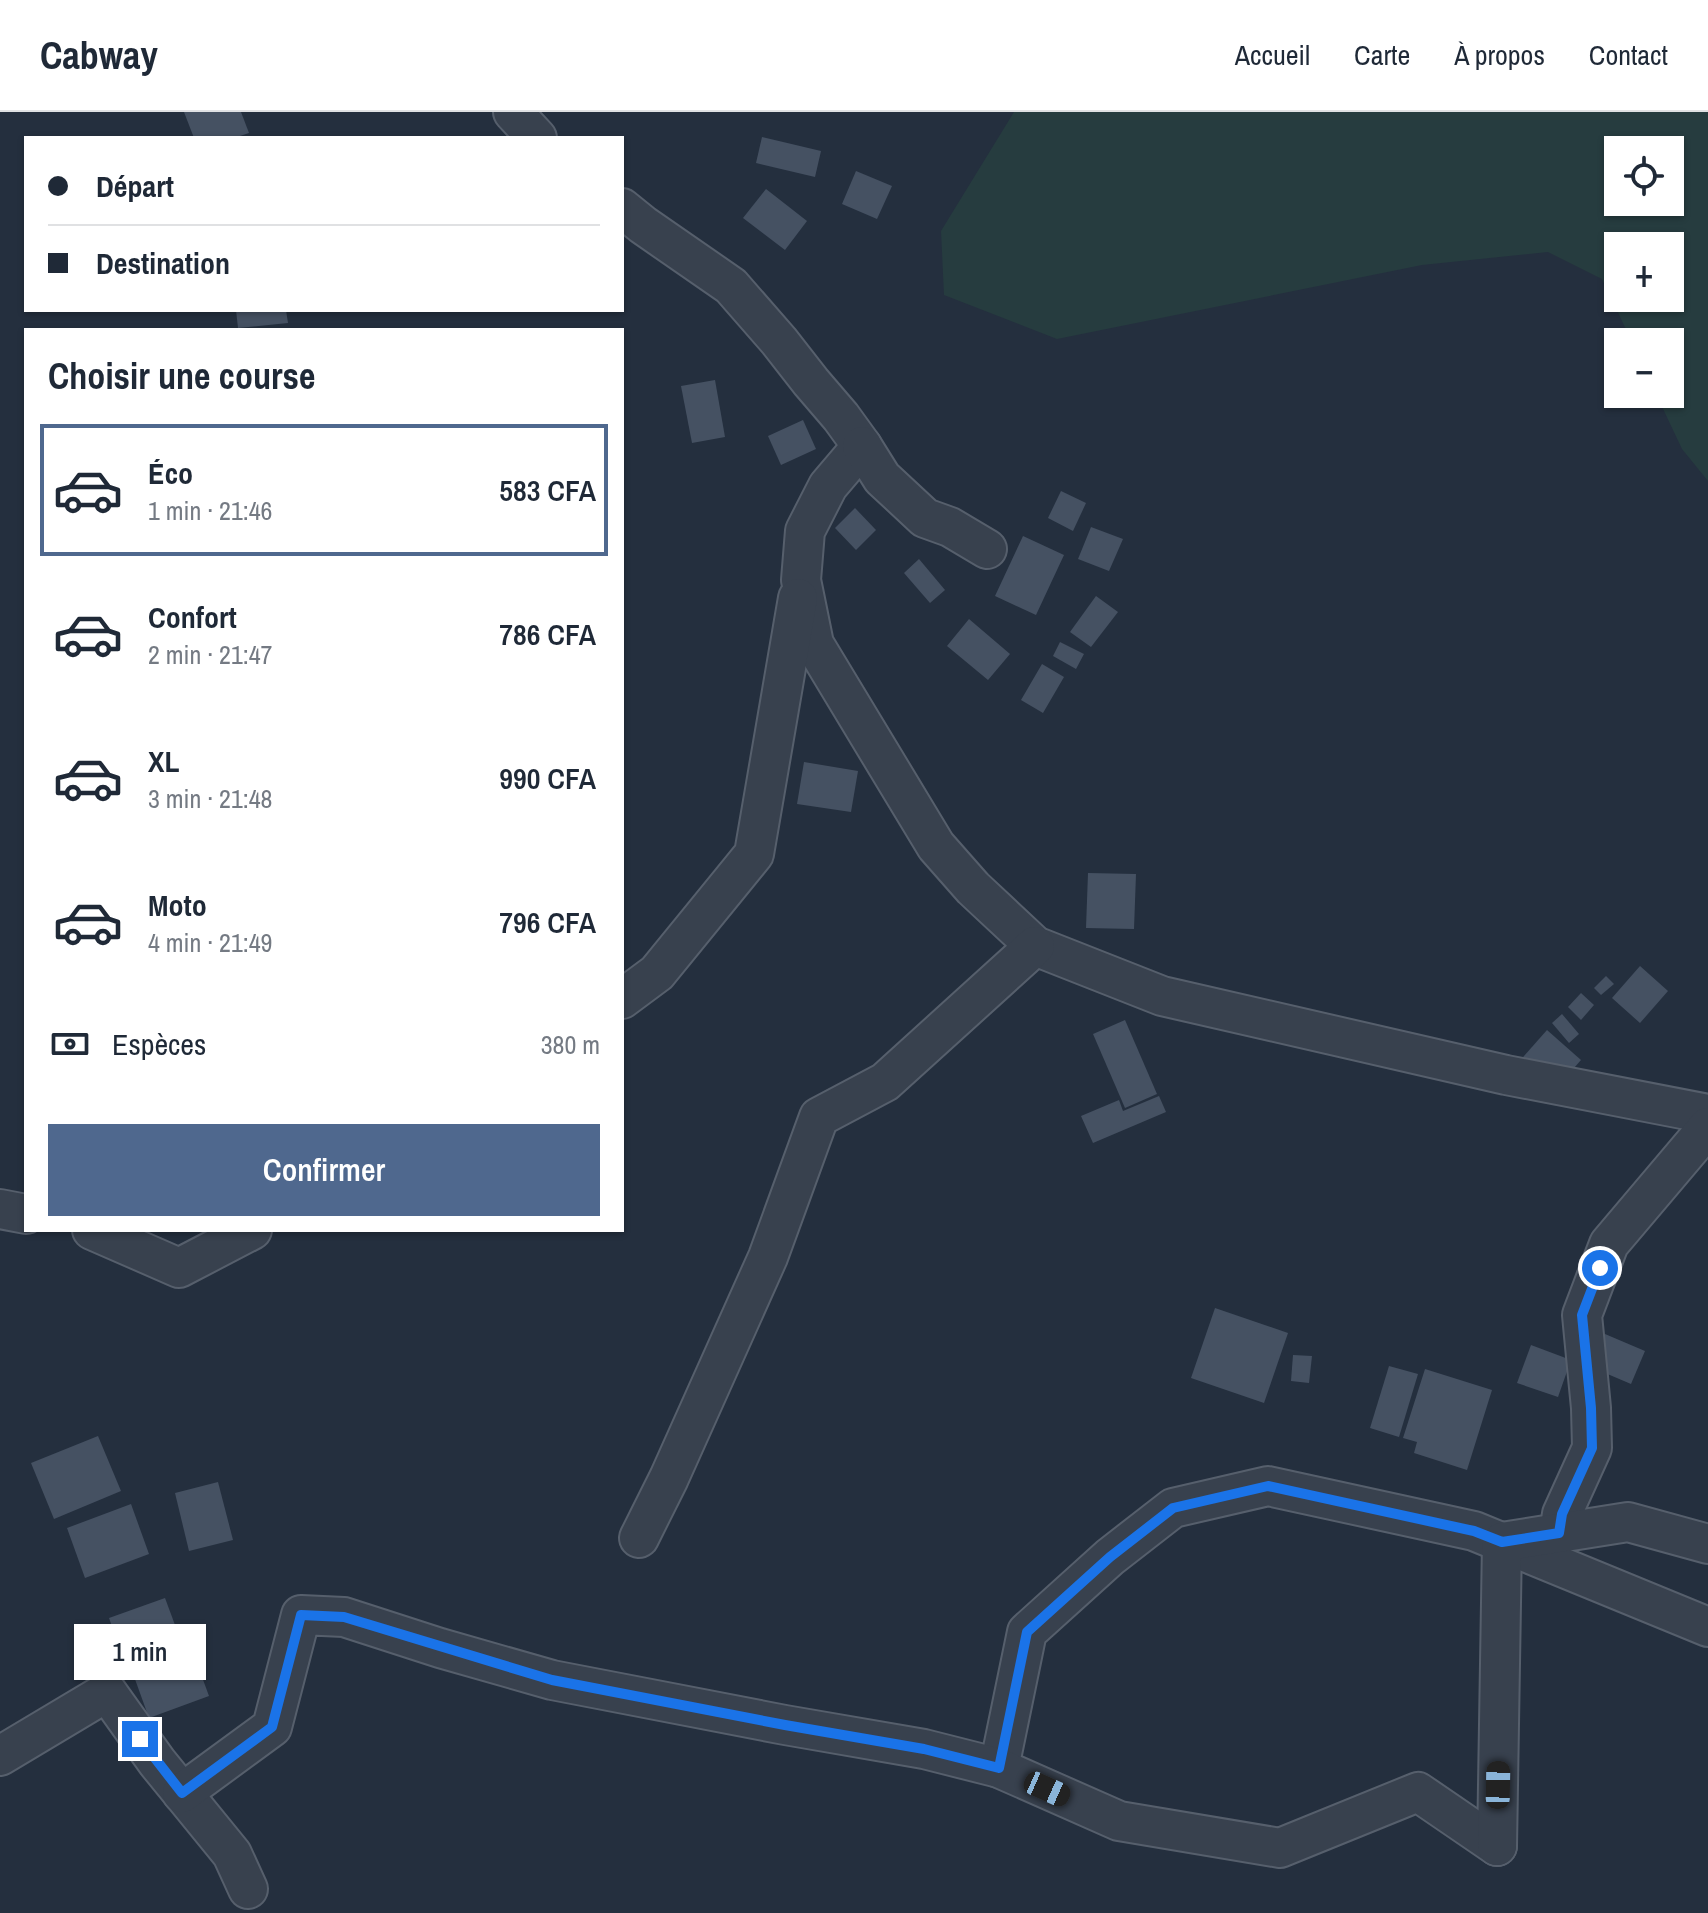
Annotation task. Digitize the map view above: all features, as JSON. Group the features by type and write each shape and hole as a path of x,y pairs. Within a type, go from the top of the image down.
{"street":[{"path":"513,112 534,136"},
{"path":"624,210 731,286 841,417 882,478 925,518 950,527 987,549"},
{"path":"624,998 657,973 754,854 801,580 805,531 828,486 862,446"},
{"path":"801,580 814,644 936,846 973,888 1035,946 1162,996 1506,1075 1708,1114"},
{"path":"639,1538 768,1257 819,1117 885,1082 1035,946"},
{"path":"1559,1533 1562,1514 1592,1448 1582,1315 1609,1244 1708,1127"},
{"path":"0,1209 24,1214"},
{"path":"97,1232 179,1268 248,1232"},
{"path":"999,1768 1027,1632 1110,1557 1173,1508 1268,1486 1474,1531 1708,1627"},
{"path":"1502,1542 1628,1522 1708,1544"},
{"path":"182,1793 272,1727 301,1615 344,1617 552,1680 924,1749 999,1768 1119,1821 1280,1848 1418,1792 1497,1846 1502,1542"},
{"path":"0,1756 107,1692 157,1762 232,1854 248,1889"}],"green space":[{"path":"1014,112 1708,112 1708,481 1682,449 1663,408 1684,408 1684,328 1625,328 1618,312 1684,312 1684,232 1604,232 1604,283 1602,279 1548,252 1422,265 1057,339 944,295 941,231"}],"building":[{"path":"184,112 241,112 249,133 240,136 193,136"},
{"path":"762,137 821,151 815,177 756,163"},
{"path":"856,171 892,186 877,219 842,204"},
{"path":"766,189 807,221 785,250 743,218"},
{"path":"236,312 286,312 288,323 238,328"},
{"path":"715,380 725,437 692,443 681,386"},
{"path":"803,420 816,449 781,465 768,436"},
{"path":"1061,491 1086,503 1073,531 1048,518"},
{"path":"855,508 876,530 856,550 835,528"},
{"path":"1091,527 1123,539 1109,571 1078,559"},
{"path":"1023,536 1064,555 1036,615 995,596"},
{"path":"919,559 945,590 930,603 904,573"},
{"path":"1096,596 1118,612 1091,647 1070,632"},
{"path":"969,619 1010,654 988,680 947,646"},
{"path":"1060,642 1084,654 1076,669 1053,656"},
{"path":"1042,664 1064,677 1043,713 1021,700"},
{"path":"804,762 858,771 851,812 797,804"},
{"path":"1088,873 1136,874 1134,929 1086,928"},
{"path":"1640,966 1668,991 1640,1023 1612,998"},
{"path":"1606,976 1614,984 1601,995 1594,988"},
{"path":"1581,993 1594,1005 1581,1020 1568,1007"},
{"path":"1562,1014 1579,1034 1569,1043 1552,1023"},
{"path":"1125,1020 1157,1094 1125,1108 1093,1034"},
{"path":"1547,1030 1581,1060 1560,1084 1517,1064"},
{"path":"1159,1096 1166,1112 1093,1143 1081,1116 1119,1100 1123,1111"},
{"path":"1215,1308 1288,1333 1264,1403 1191,1378"},
{"path":"1605,1334 1645,1351 1631,1384 1591,1367"},
{"path":"1531,1345 1571,1360 1558,1397 1517,1383"},
{"path":"1293,1355 1312,1356 1309,1383 1291,1381"},
{"path":"1389,1366 1418,1374 1399,1437 1370,1428"},
{"path":"1425,1369 1492,1390 1467,1470 1414,1453 1417,1442 1403,1438"},
{"path":"98,1436 121,1491 54,1519 31,1463"},
{"path":"218,1482 233,1540 189,1551 175,1493"},
{"path":"131,1504 149,1554 85,1578 67,1528"},
{"path":"165,1598 175,1625 119,1646 109,1618"},
{"path":"176,1627 195,1679 202,1677 209,1696 149,1718 123,1646"}],"route":[{"path":"140,1739 182,1793 272,1727 301,1615 344,1617 552,1680 924,1749 999,1768 1027,1632 1110,1557 1173,1508 1268,1486 1474,1531 1502,1542 1559,1533 1562,1514 1592,1448 1582,1315 1600,1268"}]}
